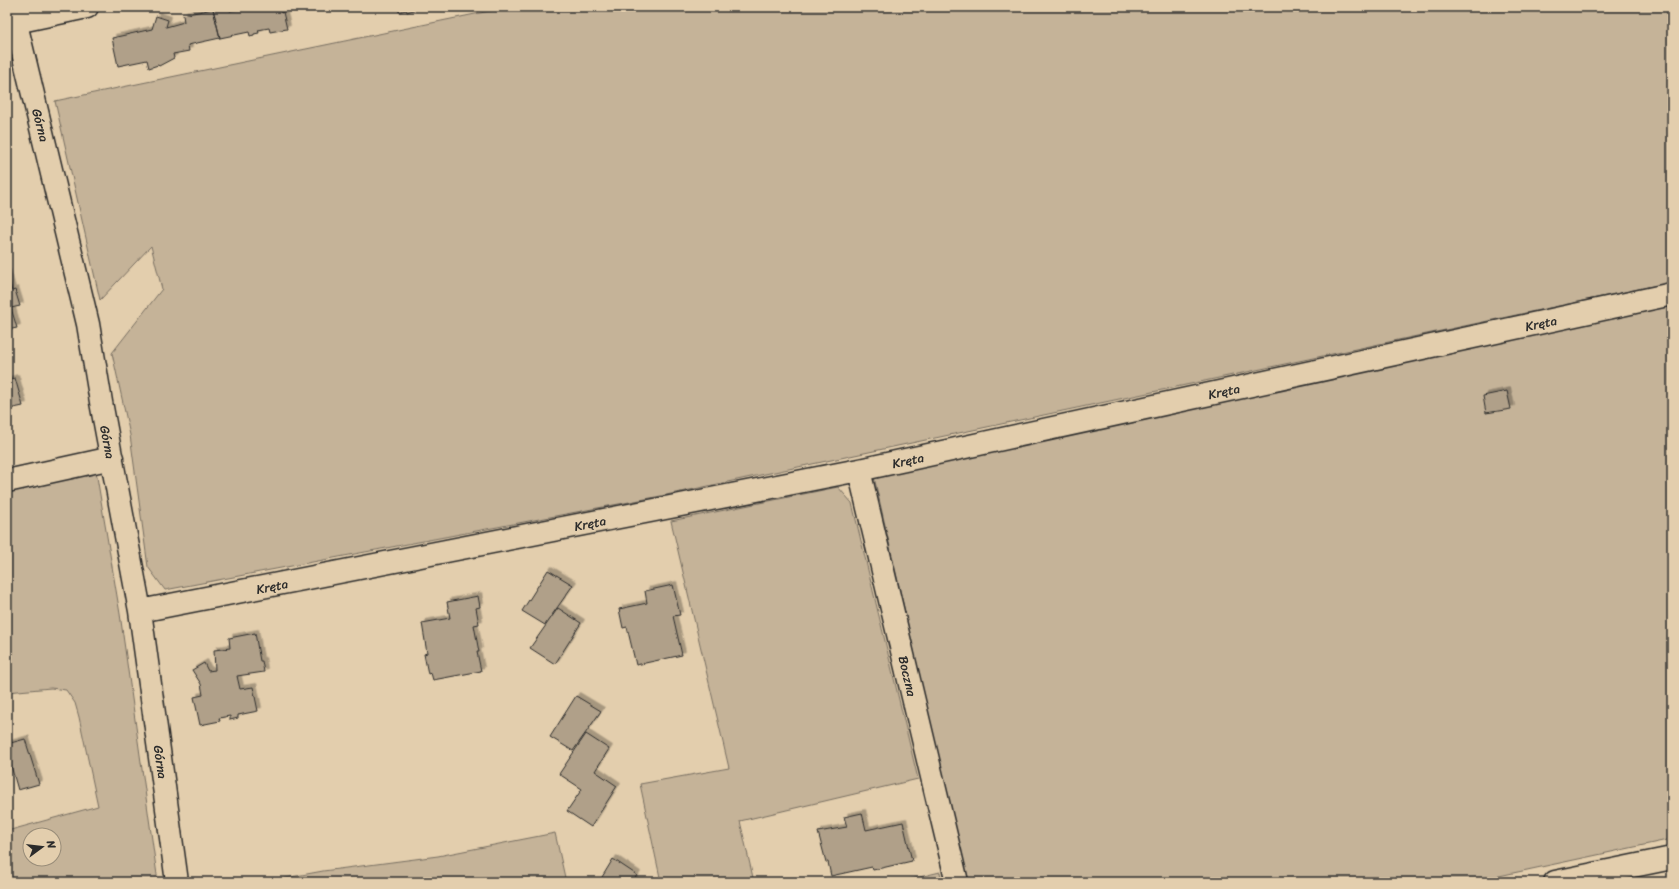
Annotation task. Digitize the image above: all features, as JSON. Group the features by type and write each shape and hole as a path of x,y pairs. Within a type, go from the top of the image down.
{"street":[{"path":"14,14 87,7"},
{"name":"Górna","path":"14,14 88,324 140,611 177,882"},
{"name":"Kręta","path":"140,611 859,470 1672,294"},
{"path":"7,481 112,458"},
{"name":"Boczna","path":"859,470 957,882"},
{"path":"1555,882 1672,858"}],"shaded area":[{"path":"509,7 1672,7 1672,282 666,495 165,590 148,567 130,435 112,353 162,289 151,246 100,300 55,101"},
{"path":"1672,300 1672,839 1471,882 967,882 874,477"},
{"path":"96,471 120,614 158,882 7,882 7,831 98,806 79,717 75,703 66,690 51,688 7,692 7,491"},
{"path":"838,487 852,503 918,779 740,821 754,882 661,882 640,784 729,768 671,521"},
{"path":"555,833 566,882 264,882 323,871 438,856"},
{"path":"940,872 942,882 899,882"}],"building":[{"path":"229,7 230,11 248,7 253,7 253,9 280,7 281,13 283,12 287,29 270,32 269,28 258,30 259,33 250,36 249,32 220,38 213,9"},
{"path":"398,7 423,7 407,12 406,10 399,12"},
{"path":"213,9 220,38 188,45 189,51 173,54 174,58 159,66 149,68 147,60 118,66 112,38 152,29 156,16 168,20 166,27 184,22 183,15"},
{"path":"7,273 12,291 15,290 20,306 11,308 17,328 7,330"},
{"path":"15,378 23,406 9,409 10,412 7,412 7,380"},
{"path":"1507,391 1511,409 1486,413 1483,396"},
{"path":"548,570 573,585 545,625 522,611"},
{"path":"673,585 680,615 673,616 682,655 636,665 627,627 623,628 619,609 647,603 645,591"},
{"path":"478,596 480,607 476,608 479,624 474,625 481,671 433,680 431,673 428,674 424,654 427,653 422,623 450,618 447,602"},
{"path":"558,608 581,623 555,664 530,648"},
{"path":"255,633 260,661 262,661 264,672 237,676 240,689 253,687 258,711 238,715 238,718 230,720 230,716 219,718 220,721 200,725 194,697 203,695 201,684 192,670 204,663 208,671 215,670 214,650 230,648 229,638"},
{"path":"576,696 601,711 573,751 550,737"},
{"path":"586,734 609,749 595,771 617,786 591,827 567,811 582,789 559,774"},
{"path":"25,739 39,784 18,790 7,752 7,744"},
{"path":"862,813 866,830 903,822 912,861 873,870 872,867 831,876 818,832 847,827 844,817"},
{"path":"613,859 637,875 633,882 599,882"}]}
